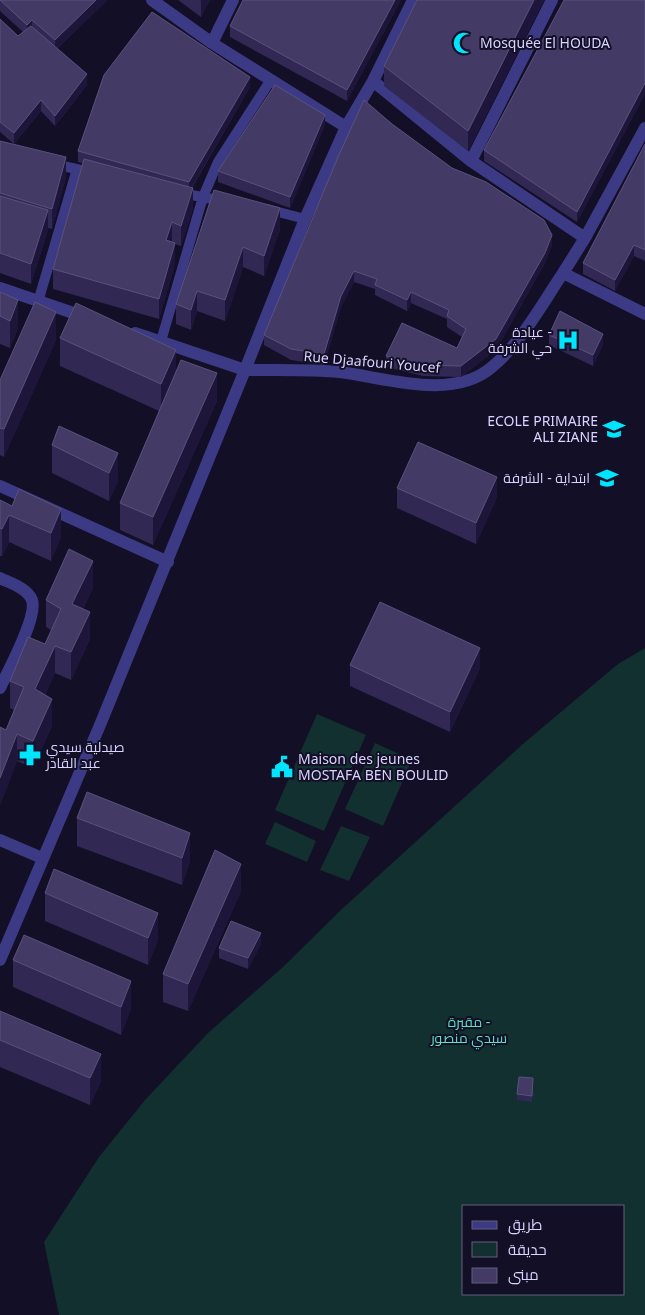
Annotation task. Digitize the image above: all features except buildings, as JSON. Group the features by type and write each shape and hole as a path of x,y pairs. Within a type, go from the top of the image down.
{"street":[{"path":"152,0 270,81 346,127"},
{"path":"212,42 233,0"},
{"path":"0,960 3,944 42,858 168,562 305,218 346,127 373,80 413,0"},
{"path":"471,161 552,0"},
{"path":"373,80 471,161 585,238"},
{"name":"Rue Djaafouri Youcef","path":"123,329 245,370 339,372 403,383 462,383 491,368 506,354 585,238 645,128"},
{"path":"563,272 645,314"},
{"path":"0,288 104,323"},
{"path":"0,486 168,562"},
{"path":"0,578 22,589 32,599 33,610 0,688"},
{"path":"0,840 42,858"}],"lane":[{"path":"161,341 203,197 218,162 270,81"},
{"path":"43,162 106,176"},
{"path":"38,302 77,170"},
{"path":"174,191 231,202"},
{"path":"260,208 305,218"}],"green space":[{"name":"مقبرة - سيدي منصور","path":"645,648 645,1315 59,1315 44,1242 99,1157 145,1100 208,1033 283,967 342,909 524,743 618,664"},
{"path":"317,714 366,735 324,831 275,810"},
{"path":"375,743 412,760 383,826 345,809"},
{"path":"275,822 316,841 307,862 265,844"},
{"path":"341,826 370,837 349,881 320,870"}],"place":[{"name":"Mosquée El HOUDA","path":"464,43"},
{"name":"عيادة - حي الشرفة","path":"568,340"},
{"name":"ECOLE PRIMAIRE ALI ZIANE","path":"614,429"},
{"name":"ابتداية - الشرفة","path":"607,478"},
{"name":"صيدلية سيدي عبد القادر","path":"30,755"},
{"name":"Maison des jeunes MOSTAFA BEN BOULID","path":"282,767"}]}
